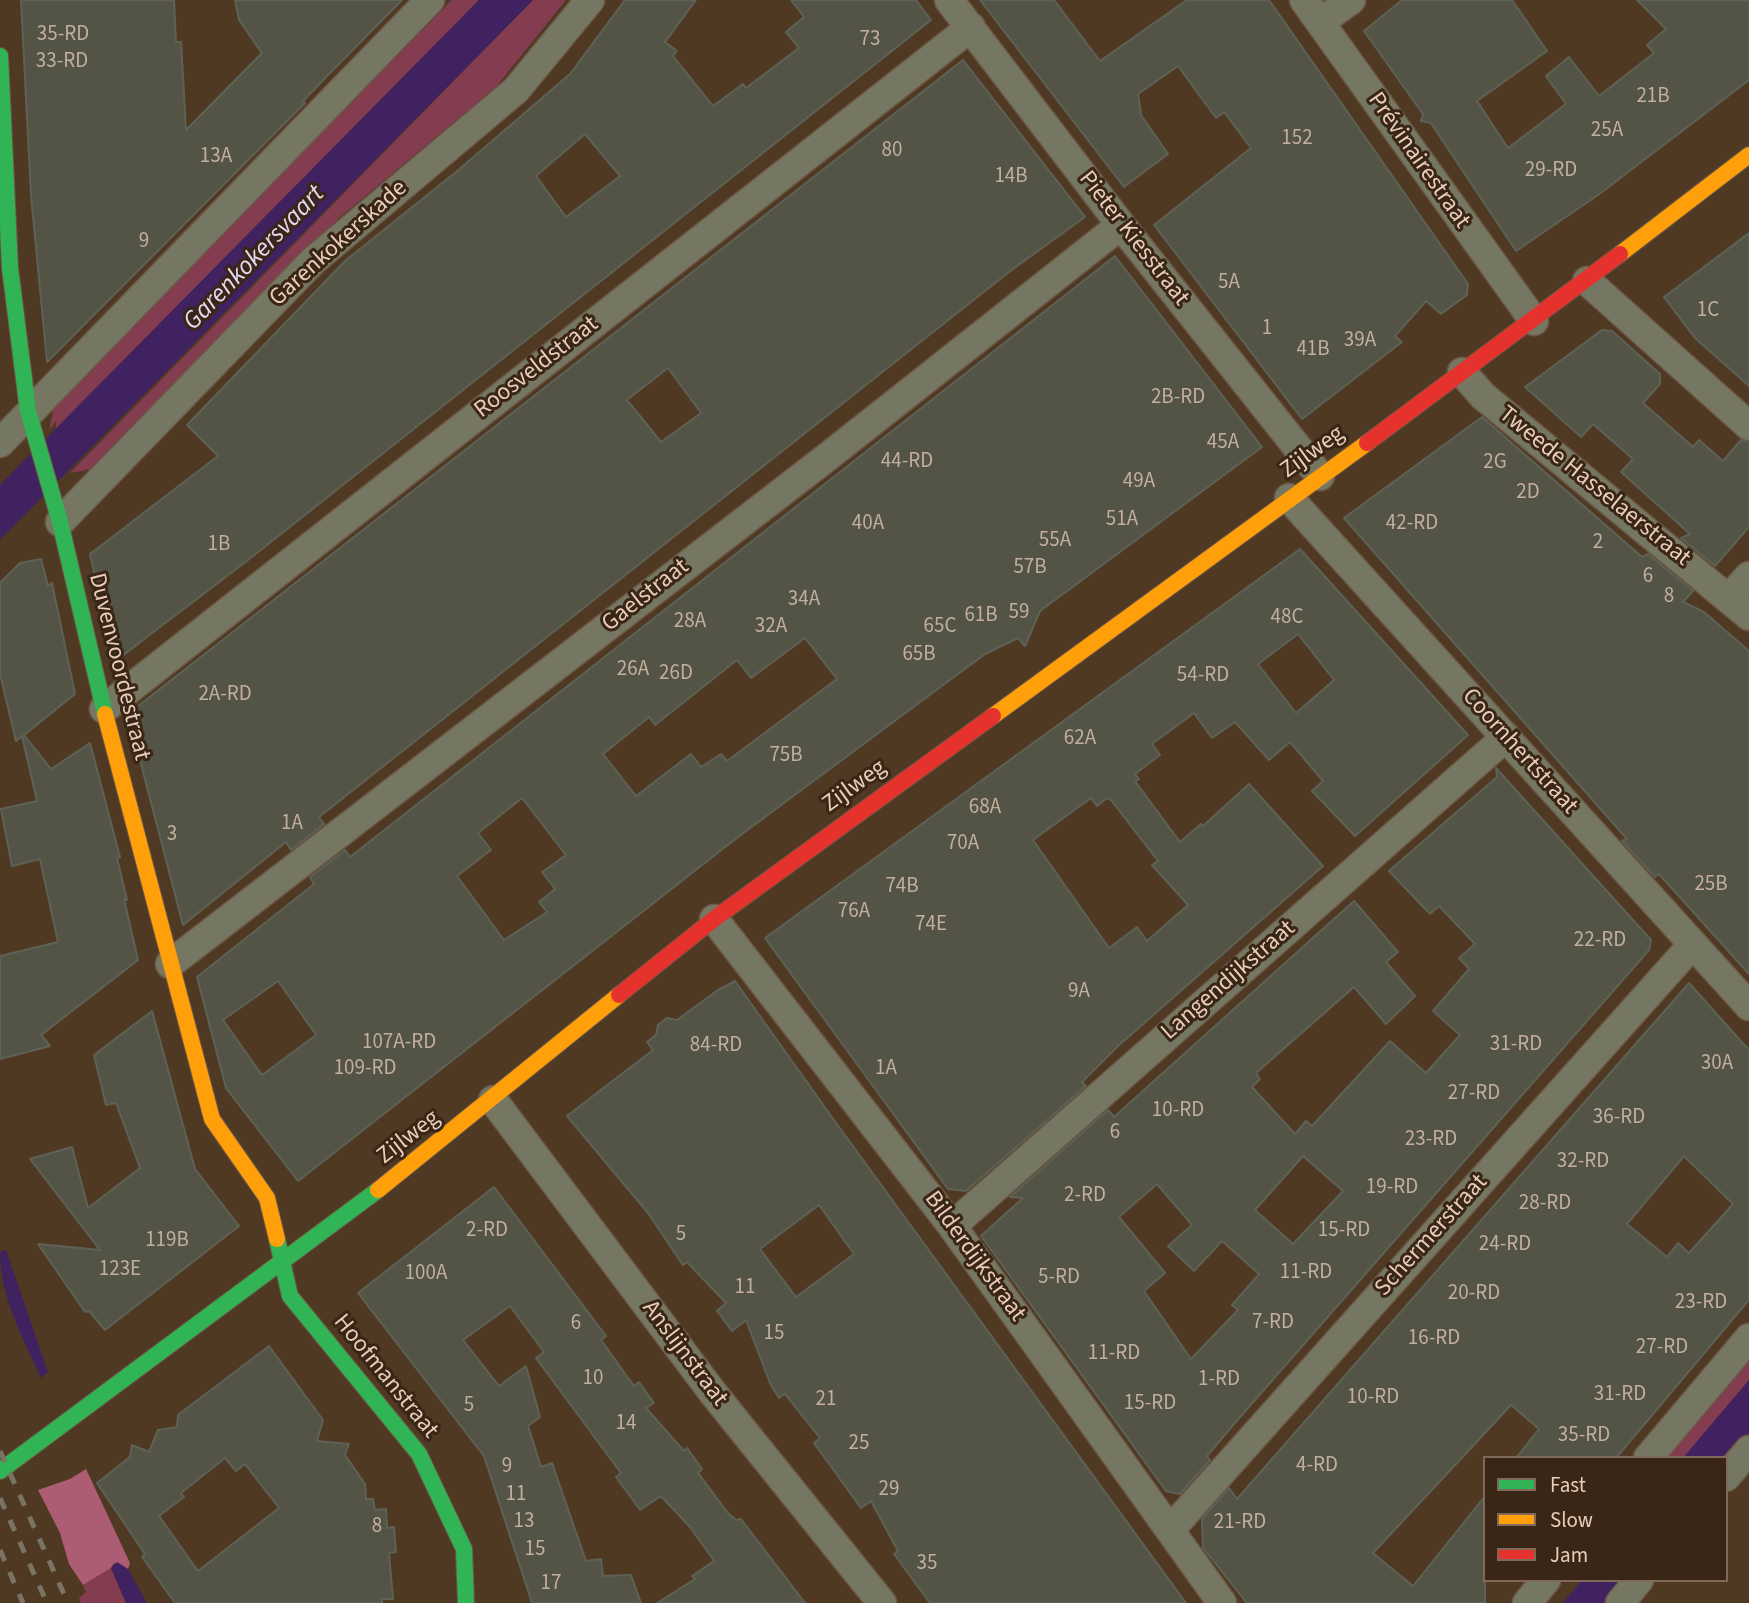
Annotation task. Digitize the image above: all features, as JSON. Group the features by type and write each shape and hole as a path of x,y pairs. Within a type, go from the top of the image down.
{"main road":[{"name":"Duvenvoordestraat","path":"0,56 10,268 28,411 60,522 104,709 212,1119 267,1198 284,1263"},
{"name":"Zijlweg","path":"0,1471 56,1427 284,1263 493,1100 714,919 1534,321 1749,155"},
{"name":"Hoofmanstraat","path":"284,1263 290,1296 419,1454 464,1549 466,1603"}],"street":[{"path":"0,443 28,411 430,0"},
{"name":"Garenkokerskade","path":"60,522 313,261 516,90 590,0"},
{"name":"Pieter Kiesstraat","path":"949,0 1121,225 1320,476"},
{"path":"1312,11 1351,0"},
{"name":"Prévinairestraat","path":"1312,11 1534,321"},
{"name":"Roosveldstraat","path":"104,709 971,27"},
{"name":"Gaelstraat","path":"170,964 826,458 1121,225"},
{"path":"1587,281 1749,426"},
{"name":"Tweede Hasselaerstraat","path":"1462,372 1483,396 1739,607"},
{"name":"Coornhertstraat","path":"1289,498 1749,1006"},
{"path":"1739,607 1749,576"},
{"name":"Langendijkstraat","path":"952,1226 1506,737"},
{"name":"Bilderdijkstraat","path":"714,919 952,1226 1222,1603"},
{"name":"Schermerstraat","path":"1171,1529 1693,944"},
{"name":"Anslijnstraat","path":"493,1100 713,1393 882,1603"},
{"path":"1650,1456 1749,1338"},
{"path":"1728,1475 1749,1450"},
{"path":"1527,1603 1544,1582"},
{"path":"1620,1603 1637,1582"}],"shaded area":[{"path":"452,0 479,0 59,426 56,428 56,421 49,431 54,406"},
{"path":"533,0 566,0 496,87 339,218 91,469 70,473"},
{"path":"1749,1352 1749,1380 1685,1456 1663,1456"},
{"path":"86,1469 130,1563 128,1569 114,1563 111,1568 83,1585 69,1564 60,1533 38,1490 70,1479"},
{"path":"111,1568 126,1603 81,1603 79,1598 86,1592 83,1585"}],"water":[{"name":"Garenkokersvaart","path":"479,0 533,0 0,540 0,485"},
{"path":"6,1250 48,1372 41,1378 8,1301 0,1252"},
{"path":"1749,1380 1749,1433 1728,1458 1685,1456"},
{"path":"117,1562 128,1569 147,1603 126,1603 111,1568"},
{"path":"1580,1582 1623,1582 1606,1603 1563,1603"}],"building":[{"path":"21,0 174,0 176,42 181,42 186,130 262,53 239,20 235,0 402,0 303,101 305,103 47,362 31,195"},
{"path":"625,0 696,0 665,42 677,51 673,56 713,106 743,84 746,88 799,48 786,32 804,17 791,0 916,0 931,20 248,560 122,656 113,654 90,554 218,456 187,425 345,261 456,172 570,74","holes":["585,134 620,176 566,217 536,176"]},
{"path":"980,0 1054,0 1100,61 1187,0 1269,0 1468,284 1467,295 1441,314 1426,301 1395,336 1402,342 1302,419 1154,225 1251,148 1224,112 1216,118 1178,66 1138,94 1141,115 1168,154 1124,187"},
{"path":"1402,0 1512,0 1547,51 1477,101 1508,148 1566,104 1546,76 1569,57 1599,96 1654,53 1647,45 1666,29 1637,0 1749,0 1749,80 1598,195 1516,251 1431,123 1421,121 1423,114 1364,31"},
{"path":"963,60 1085,217 1009,272 319,817 324,824 291,850 286,842 183,925 128,714","holes":["668,368 701,413 661,442 627,400"]},
{"path":"1749,233 1749,386 1695,338 1664,297"},
{"path":"1115,256 1262,447 1040,611 1025,646 1018,638 985,654 738,837 298,1181 226,1088 197,977 314,884 310,877 345,850 350,857","holes":["805,638 837,679 727,761 721,754 701,767 691,754 636,796 603,754 649,717 655,725 737,660 751,678","522,798 566,855 542,872 555,889 539,902 547,912 504,940 457,876 491,850 478,833","278,981 316,1035 262,1075 223,1020"]},
{"path":"1602,330 1612,331 1660,374 1660,384 1643,403 1693,447 1699,440 1723,461 1741,440 1749,442 1749,527 1715,566 1681,538 1690,534 1621,472 1633,459 1593,424 1581,437 1525,387"},
{"path":"1482,417 1642,557 1648,554 1693,591 1683,602 1704,612 1749,651 1749,974 1659,874 1655,877 1622,841 1627,839 1344,518"},
{"path":"1300,549 1468,735 1355,836 1312,791 1323,781 1290,742 1269,760 1235,722 1212,738 1194,713 1152,744 1160,755 1135,774 1139,779 1135,781 1180,842 1201,824 1203,826 1249,784 1323,866 1118,1046 1082,1082 1086,1086 966,1191 948,1189 765,938","holes":["1298,634 1334,680 1296,713 1258,664","1091,798 1097,806 1107,798 1111,800 1158,861 1152,865 1188,905 1147,941 1137,927 1109,948 1033,840"]},
{"path":"41,559 48,586 52,583 75,694 24,735 51,769 90,743 120,857 117,858 127,900 124,899 138,960 41,1035 50,1046 0,1059 0,956 58,942 40,859 12,866 1,809 37,801 22,736 16,741 0,674 0,583 20,563"},
{"path":"1496,768 1651,940 1649,950 1234,1424 1207,1456 1210,1460 1180,1494 1166,1491 981,1236 1023,1198 1010,1197 1108,1110 1114,1117 1354,901 1398,952 1386,962 1415,996 1386,1024 1354,987 1256,1073 1260,1079 1252,1087 1295,1134 1306,1121 1312,1126 1390,1041 1426,1073 1460,1035 1433,1011 1469,969 1459,958 1475,944 1439,906 1430,914 1389,871 1497,777","holes":["1303,1156 1343,1191 1293,1244 1255,1210","1157,1184 1192,1225 1168,1246 1194,1271 1222,1241 1259,1274 1232,1305 1238,1310 1191,1359 1144,1291 1165,1273 1119,1217"]},
{"path":"735,981 1186,1603 930,1603 894,1554 898,1551 871,1501 861,1508 814,1443 820,1438 785,1394 779,1398 770,1383 746,1320 732,1331 717,1311 726,1303 687,1262 683,1265 648,1213 567,1116 653,1050 647,1042 656,1035 658,1025 667,1018 677,1020","holes":["819,1205 854,1254 796,1297 760,1249"]},
{"path":"1689,983 1749,1050 1749,1300 1618,1456 1518,1456 1539,1429 1511,1405 1373,1553 1413,1586 1483,1498 1485,1603 1247,1603 1203,1548 1202,1519 1229,1488 1237,1499","holes":["1684,1156 1733,1204 1689,1253 1678,1243 1667,1257 1627,1224"]},
{"path":"152,1011 195,1169 239,1226 105,1330 89,1311 85,1312 38,1244 100,1250 30,1159 72,1147 88,1208 140,1168 116,1103 106,1105 94,1055"},
{"path":"494,1187 606,1336 601,1340 634,1386 639,1382 654,1403 646,1408 684,1451 687,1448 702,1469 698,1473 728,1513 736,1520 741,1519 805,1603 657,1603 695,1579 692,1576 714,1561 690,1527 661,1496 640,1510 616,1477 621,1473 536,1358 544,1352 510,1306 463,1340 499,1386 526,1366 540,1417 528,1426 541,1467 552,1463 586,1561 601,1559 603,1576 631,1575 641,1603 532,1603 484,1456 358,1293"},
{"path":"269,1346 323,1420 317,1441 349,1444 345,1455 365,1484 366,1499 373,1499 375,1510 386,1509 387,1528 394,1527 396,1552 389,1553 393,1599 382,1599 382,1603 175,1603 142,1557 145,1554 97,1483 130,1457 132,1445 149,1452 158,1430 177,1427 178,1415","holes":["225,1458 236,1471 245,1464 279,1508 198,1571 159,1516 184,1497 181,1493"]}],"railway":[{"path":"0,1451 68,1603"},
{"path":"0,1498 47,1603"},
{"path":"0,1550 23,1603"}],"traffic: fast":[{"path":"0,56 10,268 28,411 60,522 105,714"},
{"path":"0,1471 378,1190"},
{"path":"277,1239 290,1296 419,1454 464,1549 466,1603"}],"traffic: slow":[{"path":"1620,254 1749,155"},
{"path":"993,716 1367,443"},
{"path":"105,714 212,1119 267,1198 277,1239"},
{"path":"378,1190 619,995"}],"traffic: jam":[{"path":"1367,443 1620,254"},
{"path":"619,995 714,919 993,716"}]}
